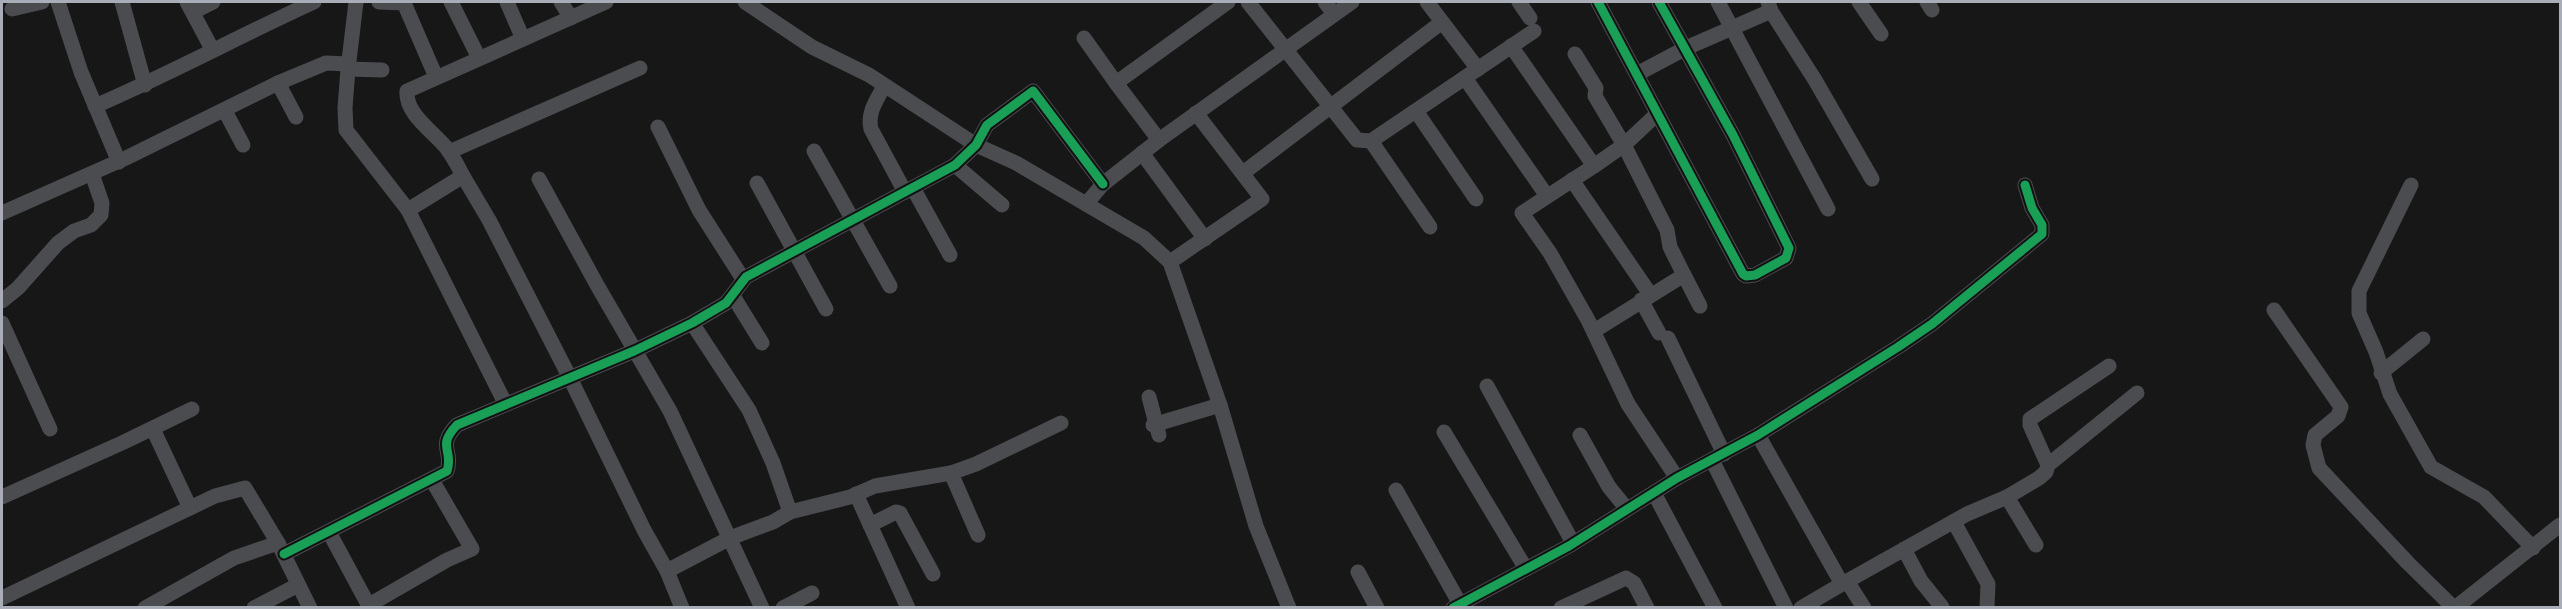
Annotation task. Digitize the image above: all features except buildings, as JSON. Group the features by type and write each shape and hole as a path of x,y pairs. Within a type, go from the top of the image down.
{"street":[{"path":"12,9 42,2"},
{"path":"58,2 81,72 118,162"},
{"path":"122,2 145,85"},
{"path":"212,49 190,7 213,2"},
{"path":"95,106 145,85 212,49 314,2"},
{"path":"356,2 348,66 346,130 408,210 505,403"},
{"path":"379,2 404,3 436,77"},
{"path":"451,2 479,58"},
{"path":"507,2 523,39"},
{"path":"561,2 571,18"},
{"path":"606,2 436,77 407,91 406,97 414,113 449,152 489,220 644,530 668,571 682,608"},
{"path":"746,2 812,47 884,86 976,145 1016,163 1144,238 1170,262 1220,405 1256,526 1289,608"},
{"path":"1116,83 1228,2"},
{"path":"1248,2 1358,140 1371,141 1511,46 1532,24 1519,2"},
{"path":"1086,204 1103,184 1285,48 1330,8 1352,2"},
{"path":"1427,2 1442,22 1547,196"},
{"path":"1598,2 1743,274 1755,275 1786,258 1789,253 1785,240 1733,135 1659,2"},
{"path":"1718,2 1828,209"},
{"path":"1859,2 1881,34"},
{"path":"1637,74 1686,48 1733,28 1769,6 1872,179"},
{"path":"1243,173 1442,22"},
{"path":"1084,38 1159,140"},
{"path":"1511,46 1594,166"},
{"path":"1575,54 1596,88 1595,96 1624,145 1667,230 1670,247 1700,306"},
{"path":"2,213 118,162 278,83 326,63 382,70"},
{"path":"449,152 640,68"},
{"path":"278,83 296,117"},
{"path":"884,86 869,115 871,129 950,255"},
{"path":"146,608 234,558 281,549 329,532 403,492 432,480 447,471 449,464 445,446 448,435 458,425 505,403 634,351 692,323 726,303 743,279 955,165 976,145 987,125 1033,91 1103,184"},
{"path":"225,111 243,145"},
{"path":"1416,111 1476,199"},
{"path":"1170,262 1262,200 1196,113"},
{"path":"1657,114 1624,145 1522,213 1550,253 1594,331 1628,404 1677,478"},
{"path":"658,127 699,210 743,279"},
{"path":"1371,141 1430,227"},
{"path":"814,151 891,286"},
{"path":"1142,153 1205,239"},
{"path":"955,165 1002,205"},
{"path":"2,301 18,288 58,243 74,231 91,225 100,215 102,203 92,174"},
{"path":"408,210 463,176"},
{"path":"539,179 634,351 670,411 762,608"},
{"path":"1572,180 1646,297 1786,608"},
{"path":"757,183 826,309"},
{"path":"1396,490 1456,606 1573,543 1677,478 1758,435 1932,324 2038,238 2043,230 2042,225 2032,208 2025,184"},
{"path":"2411,185 2359,291 2359,313 2376,352 2381,373 2390,394 2431,467 2484,497 2533,548"},
{"path":"1594,331 1684,275"},
{"path":"733,296 762,343"},
{"path":"2274,310 2341,407 2338,416 2315,435 2313,445 2319,468 2408,563 2455,608 2560,525"},
{"path":"2,323 6,348 50,429"},
{"path":"692,323 749,410 773,463 790,512"},
{"path":"2381,373 2423,339"},
{"path":"2048,465 2030,425 2030,419 2109,366"},
{"path":"1487,386 1573,543"},
{"path":"1801,608 1954,522 2007,497 2039,478 2046,472 2048,465 2137,393"},
{"path":"1149,397 1156,428 1220,405"},
{"path":"2,497 192,409"},
{"path":"668,571 730,538 773,522 790,512 818,507 875,486 951,473 1061,423"},
{"path":"153,429 190,508"},
{"path":"1444,432 1526,568"},
{"path":"1580,435 1609,487 1627,509"},
{"path":"1758,435 1844,583 1864,608"},
{"path":"951,473 978,535"},
{"path":"329,532 370,606 447,560 472,549 432,480"},
{"path":"2,598 215,496 245,488 281,549 310,608"},
{"path":"1654,493 1715,608"},
{"path":"856,494 908,608"},
{"path":"2007,497 2036,545"},
{"path":"870,525 896,512 900,513 933,574"},
{"path":"1954,522 1988,584 1987,608"},
{"path":"1905,549 1921,581 1941,607"},
{"path":"1358,572 1377,608"},
{"path":"1562,608 1578,604 1626,578 1634,583 1647,608"},
{"path":"254,608 298,585"},
{"path":"783,608 812,593"}],"cycle path":[{"path":"1598,2 1743,274 1755,275 1786,258 1789,248 1733,135 1659,2"},
{"path":"284,554 447,471 449,458 446,444 457,425 634,351 692,323 726,303 746,277 955,165 976,145 987,125 1033,91 1103,184"},
{"path":"1453,608 1569,546 1677,478 1758,435 1932,324 2042,234 2042,225 2032,208 2025,185"}]}
